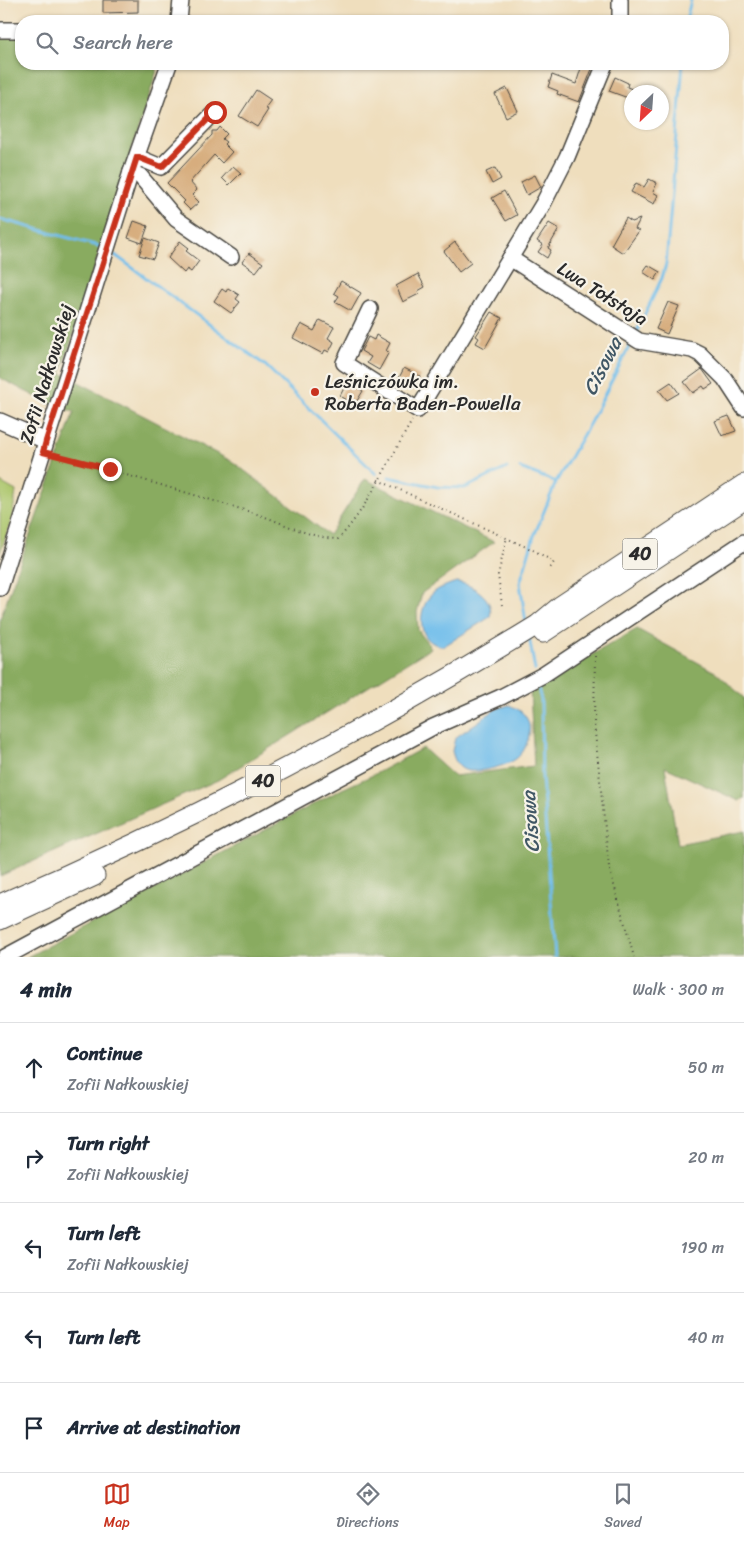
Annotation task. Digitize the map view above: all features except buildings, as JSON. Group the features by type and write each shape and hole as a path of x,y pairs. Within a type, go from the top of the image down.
{"main road":[{"name":"40","path":"538,630 560,606 744,484"},
{"name":"40","path":"0,920 130,860 240,805 378,731 744,500"},
{"name":"40","path":"0,904 90,865 242,792 517,644"}],"street":[{"path":"180,15 181,0"},
{"path":"620,0 620,15"},
{"path":"0,30 15,30"},
{"name":"Zofii Nałkowskiej","path":"0,588 131,172 168,70"},
{"path":"370,309 344,363 418,410 543,204 567,157 602,70"},
{"path":"137,157 162,167 215,112"},
{"path":"131,172 140,176 176,219 231,257"},
{"name":"Lwa Tołstoja","path":"510,258 632,337 692,350 700,354 725,379 744,408"},
{"path":"0,421 44,446"},
{"path":"5,957 433,726 509,693 592,644 744,542"}],"path":[{"path":"44,446 325,538 338,539 346,530 378,480 418,410"},
{"path":"378,480 524,545 554,562 549,570"},
{"path":"502,604 498,575 507,537"},
{"path":"592,644 595,657 594,723 609,866 634,957"}],"green space":[{"path":"0,35 15,35 15,70 157,70 61,373 233,462 329,535 365,479 494,542 422,593 417,612 418,630 431,648 218,780 0,876 0,619 74,412 48,403 0,378"},
{"path":"0,482 16,491 12,519 0,553"},
{"path":"637,629 717,673 744,698 744,798 739,801 665,767 678,844 744,831 744,957 27,957 342,789 373,775 423,748 454,776 534,766 530,690"}],"water":[{"path":"456,582 475,589 486,598 491,610 490,617 444,646 435,644 428,640 424,633 422,626 423,609 434,592"},
{"path":"509,705 521,712 529,724 528,740 521,754 507,764 492,768 470,771 460,767 452,751 455,738 496,709"}],"waterway":[{"name":"Cisowa","path":"687,15 691,0"},
{"name":"Cisowa","path":"636,333 662,278 666,264 682,70"},
{"path":"0,219 102,247"},
{"path":"115,255 266,366 376,474"},
{"name":"Cisowa","path":"526,623 520,583 534,536 556,482 591,421 632,341"},
{"path":"389,477 438,487 465,488 507,468"},
{"path":"520,468 556,482"},
{"name":"Cisowa","path":"529,637 535,670"},
{"name":"Cisowa","path":"537,684 541,700 542,776 555,957"}],"place":[{"name":"Leśniczówka im. Roberta Baden-Powella","path":"315,392"}],"route":[{"path":"110,469 43,452 46,441 137,157 162,167 215,112"}]}
